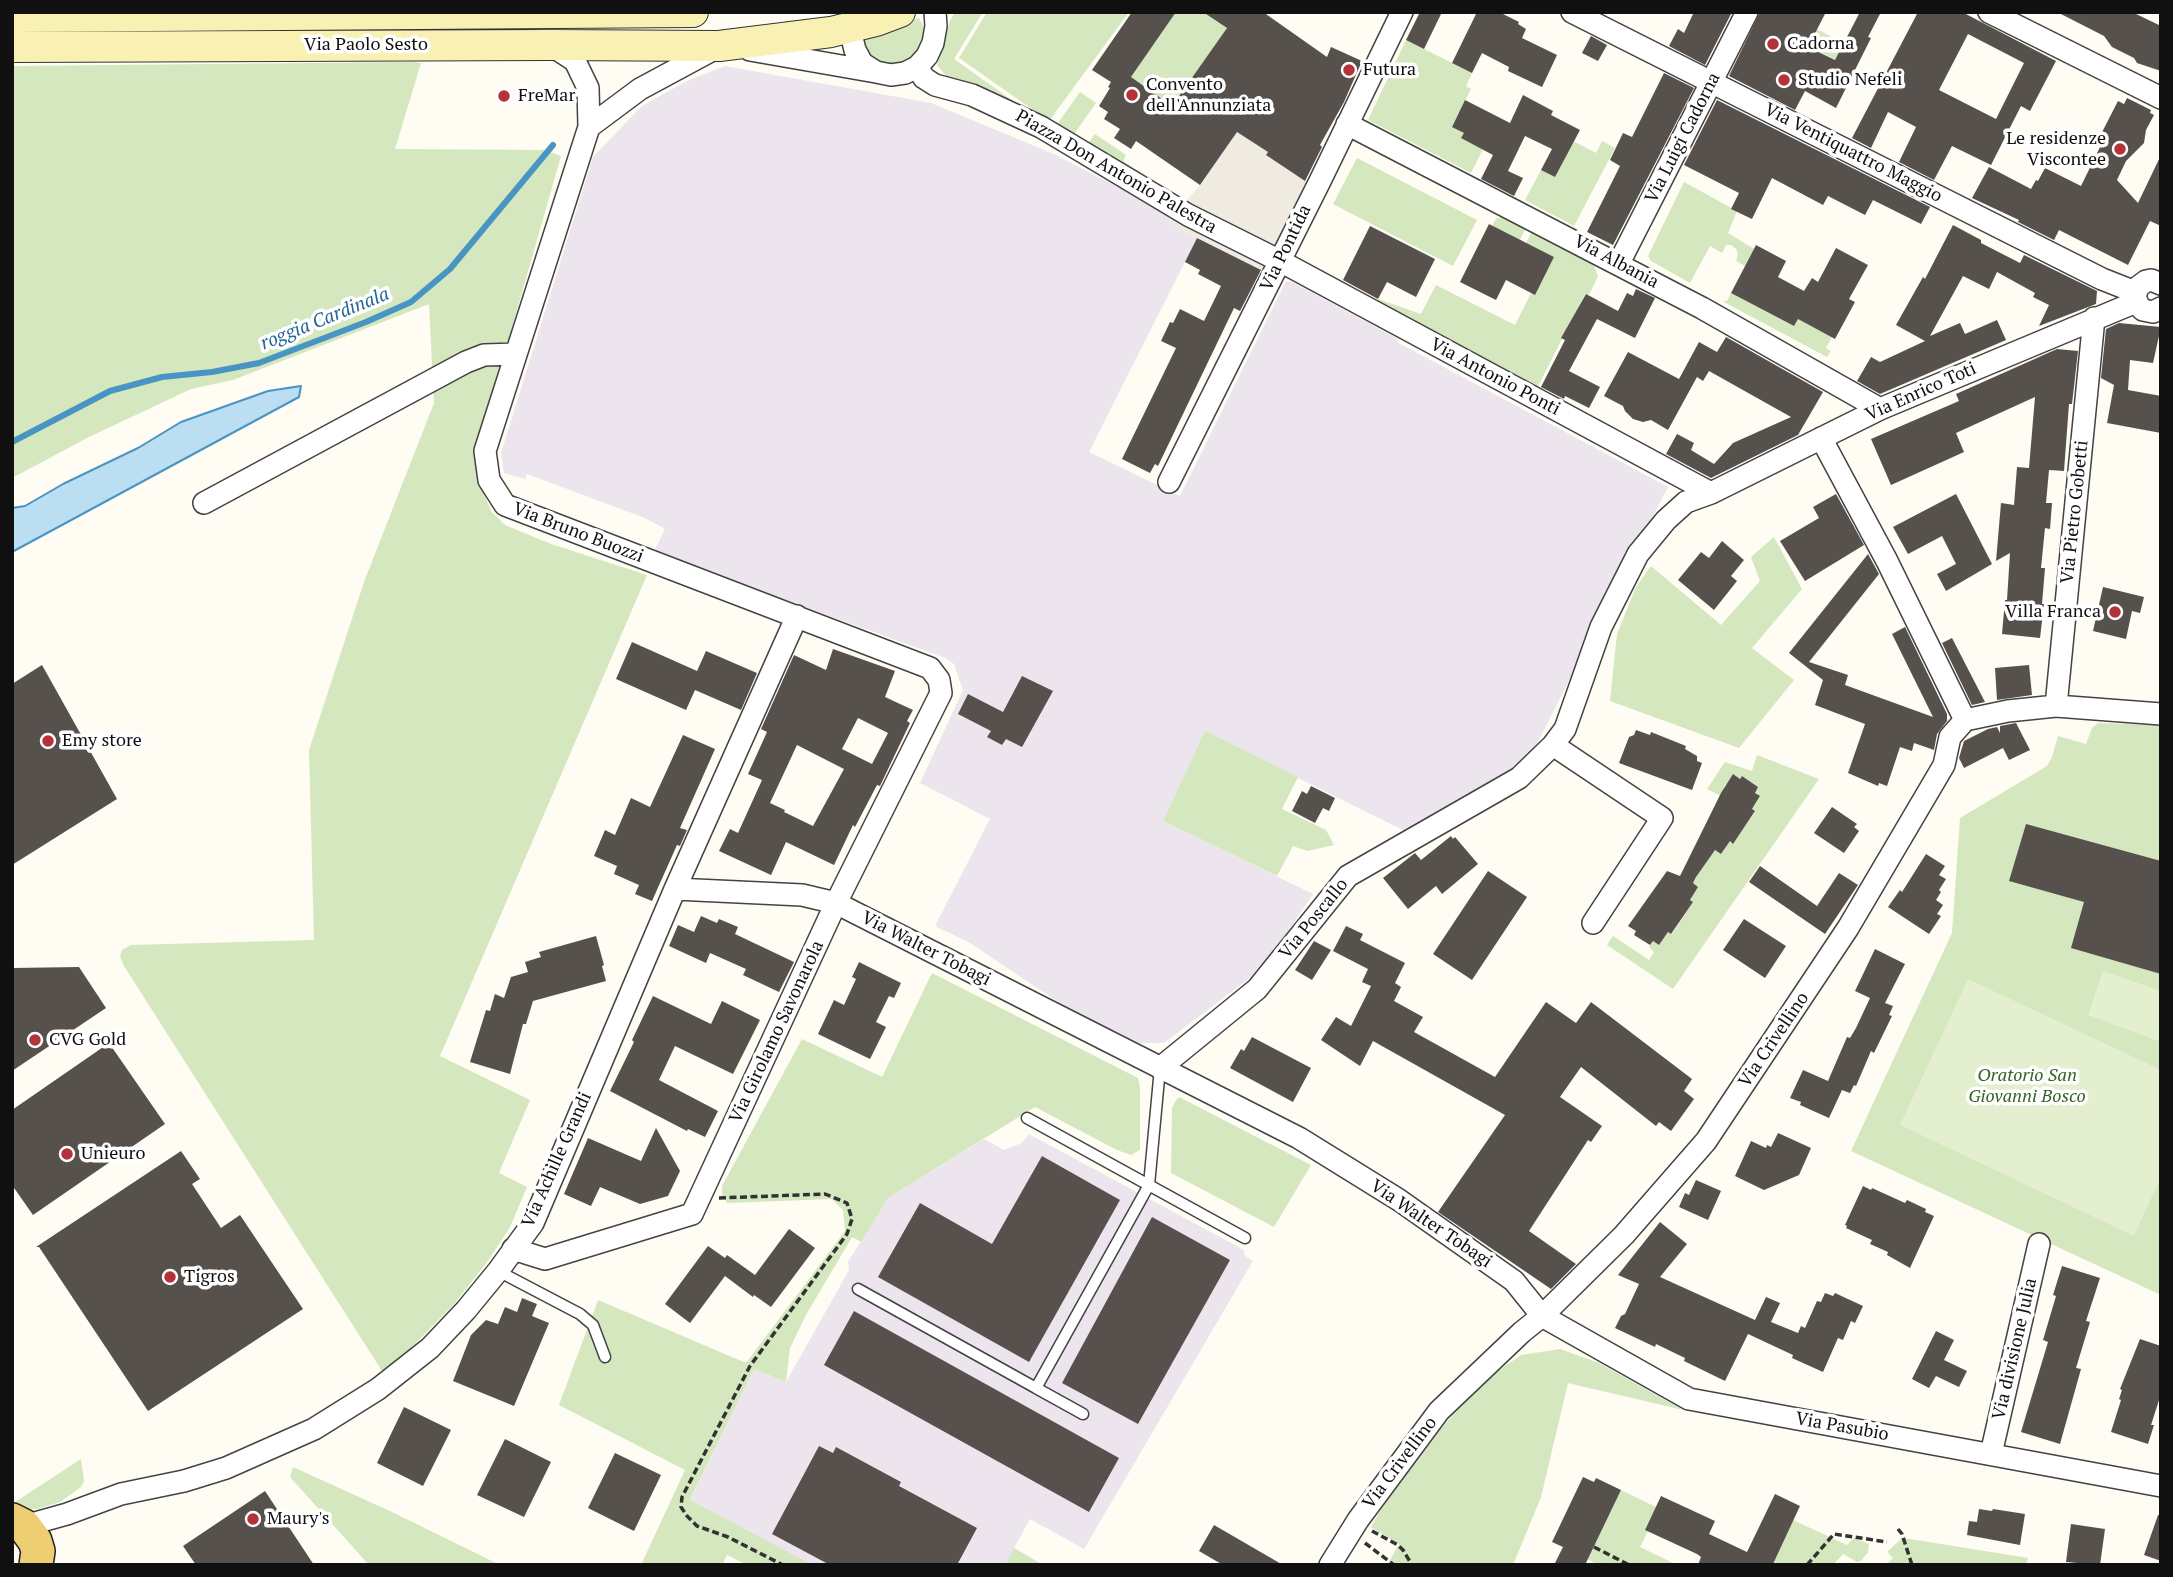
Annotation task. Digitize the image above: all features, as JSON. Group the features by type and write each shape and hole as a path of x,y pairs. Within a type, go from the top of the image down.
{"street":[{"name":"Via Paolo Sesto","path":"12,17 693,12"},
{"name":"Via Paolo Sesto","path":"12,47 719,46 804,36 855,19 900,12"},
{"path":"917,67 927,56 933,43 935,12"},
{"name":"Via Pontida","path":"1169,482 1402,12"},
{"name":"Via Ventiquattro Maggio","path":"1572,12 2102,279 2149,284 2143,310 2153,312 2161,308"},
{"name":"Via Luigi Cadorna","path":"1619,263 1747,12"},
{"path":"1989,12 2161,98"},
{"path":"855,19 852,37 855,50 862,63 876,72"},
{"name":"Via Bruno Buozzi","path":"550,45 575,61 584,79 588,88 589,127 485,451 489,480 505,505 930,668 939,680"},
{"name":"Via Paolo Sesto","path":"719,46 795,56 876,72 898,74 917,67"},
{"path":"589,127 640,89 719,46"},
{"name":"Piazza Don Antonio Palestra","path":"917,67 924,78 935,85 972,95 1041,127 1188,215 1280,261"},
{"name":"Via Albania","path":"1347,124 1619,263 1880,409"},
{"name":"Via Antonio Ponti","path":"1280,261 1711,493"},
{"name":"Via Enrico Toti","path":"1711,493 1880,409 2094,318 2149,284"},
{"name":"Via Pietro Gobetti","path":"2056,706 2094,318"},
{"path":"204,503 466,362 484,355 516,354"},
{"path":"1821,438 1887,562 1965,720 2008,711 2056,706 2161,714"},
{"name":"Via Poscallo","path":"1160,1068 1257,989 1348,876 1519,778 1553,745 1565,729 1601,627 1638,554 1666,520 1686,502 1711,493"},
{"name":"Via Achille Grandi","path":"27,1540 67,1514 121,1494 184,1481 226,1468 314,1429 378,1389 430,1348 466,1310 533,1223 675,889 797,616"},
{"name":"Via Girolamo Savonarola","path":"513,1249 545,1259 692,1214 836,904 941,693 939,680"},
{"name":"Via Crivellino","path":"1330,1565 1353,1526 1438,1411 1542,1316 1624,1235 1706,1141 1848,928 1944,765 1950,737 1965,720"},
{"path":"1553,745 1662,818 1593,923"},
{"name":"Via Walter Tobagi","path":"675,889 802,894 836,904 1299,1138 1399,1200 1514,1281 1542,1316"},
{"name":"Via divisione Julia","path":"1991,1454 2039,1244"},
{"name":"Via Pasubio","path":"1542,1316 1689,1398 2161,1486"}],"lane":[{"path":"1036,1388 1149,1185 1160,1068"},
{"path":"1027,1118 1245,1238"},
{"path":"498,1271 587,1320 593,1325 605,1357"},
{"path":"858,1289 1083,1414"}],"path":[{"path":"699,1199 825,1194 847,1203 852,1219 847,1234 750,1366 682,1497 681,1507 698,1526 728,1536 783,1565"},
{"path":"1353,1526 1394,1565"},
{"path":"1353,1526 1367,1528 1398,1545 1412,1565"},
{"path":"1898,1529 1912,1565"},
{"path":"1807,1565 1834,1534 1887,1542"},
{"path":"1594,1547 1629,1565"}],"shaded area":[{"path":"725,66 931,103 1054,154 1172,215 1169,223 1197,238 1089,452 1180,496 1286,281 1398,339 1397,342 1668,487 1526,765 1407,832 1205,732 1163,821 1313,894 1282,940 1251,977 1164,1043 1139,1043 1070,1010 970,943 935,926 990,819 920,783 963,690 954,664 945,658 654,552 665,529 645,518 527,474 525,479 504,473 501,453 593,157 642,106 687,81"},
{"path":"1237,132 1307,182 1313,194 1265,272 1168,223 1200,185"},
{"path":"1029,1134 1244,1250 1245,1256 1253,1261 1084,1549 1030,1519 1005,1565 813,1565 690,1501 754,1369 786,1382 849,1270 848,1262 888,1198 984,1139 1004,1150 1022,1143"}],"green space":[{"path":"955,12 983,12 954,59 1037,118 948,78 937,65"},
{"path":"987,12 1129,12 1049,121 959,58"},
{"path":"1176,12 1203,12 1227,28 1172,106 1131,77"},
{"path":"1783,12 1844,43 1836,60 1763,23"},
{"path":"919,18 926,31 925,46 905,67 878,66 863,47 861,36"},
{"path":"1406,40 1472,73 1466,86 1471,89 1452,126 1464,133 1461,138 1483,149 1471,173 1368,120"},
{"path":"421,63 395,149 544,150 561,156 479,443 478,479 491,511 505,525 551,544 647,575 440,1056 530,1100 499,1173 527,1187 510,1227 488,1261 454,1304 412,1347 382,1371 120,956 122,950 131,945 314,940 309,750 364,582 434,403 429,304 233,380 191,389 89,437 12,478 12,66"},
{"path":"1080,92 1096,103 1072,137 1056,126"},
{"path":"1095,134 1126,155 1123,161 1186,202 1087,145"},
{"path":"1569,139 1596,153 1602,141 1615,148 1574,226 1525,200 1541,170 1555,177"},
{"path":"1357,158 1477,220 1453,266 1333,204"},
{"path":"1684,182 1737,211 1728,233 1754,249 1745,266 1736,261 1738,254 1731,245 1726,245 1722,253 1710,246 1690,283 1651,261 1648,256"},
{"path":"1501,215 1526,228 1520,240 1492,226"},
{"path":"1532,231 1592,261 1598,276 1589,295 1585,294 1536,390 1378,301 1421,314 1436,285 1515,325 1554,257 1526,243"},
{"path":"1731,293 1794,326 1798,319 1832,337 1826,348 1831,351 1827,357 1722,301 1727,301"},
{"path":"1774,537 1802,589 1752,648 1794,680 1739,748 1610,701 1617,634 1636,587 1651,566 1721,625 1760,581 1751,557"},
{"name":"Oratorio San Giovanni Bosco","path":"2098,723 2161,725 2161,1295 1851,1151 1952,933 1960,818 2047,766 2058,736 2086,744 2092,728"},
{"path":"1205,731 1298,777 1282,809 1326,830 1334,845 1307,851 1293,846 1277,876 1163,821"},
{"path":"1757,755 1819,779 1673,989 1607,945 1613,936 1649,960 1654,952 1649,947 1653,941 1659,945 1668,932 1672,934 1693,902 1690,900 1698,887 1693,883 1696,878 1690,873 1715,850 1721,854 1730,841 1733,843 1755,812 1752,809 1760,797 1755,792 1758,787 1742,776 1740,779 1733,775 1724,787 1723,797 1707,789 1725,762 1752,771"},
{"path":"2103,971 2161,991 2161,1042 2088,1015"},
{"path":"932,973 1138,1078 1140,1150 1131,1155 1117,1150 1035,1107 888,1198 861,1242 852,1237 806,1315 790,1348 786,1382 754,1369 690,1500 813,1565 747,1565 727,1555 722,1565 641,1565 685,1470 559,1405 598,1300 746,1363 845,1231 843,1210 832,1199 727,1203 722,1195 722,1186 802,1039 882,1077"},
{"path":"1968,979 2161,1070 2161,1177 2134,1236 1900,1125"},
{"path":"1179,1097 1311,1165 1274,1227 1171,1173 1172,1108"},
{"path":"1560,1349 1599,1363 1683,1410 1568,1383 1541,1497 1513,1565 1387,1565 1399,1544 1371,1527 1390,1494 1437,1433 1481,1383 1521,1355"},
{"path":"81,1459 84,1481 81,1487 60,1502 37,1509 12,1510 12,1504"},
{"path":"293,1467 500,1565 369,1565 290,1477"},
{"path":"1621,1490 1656,1507 1640,1547 1677,1565 1597,1565 1588,1559"},
{"path":"1793,1520 1847,1545 1854,1538 1869,1544 1868,1552 1857,1562 1843,1554 1833,1565 1772,1565"},
{"path":"1902,1538 2028,1558 2026,1565 1886,1565 1893,1558 1887,1552"},
{"path":"1014,1548 1043,1565 1005,1565"}],"water":[{"path":"301,386 299,397 12,552 12,508 25,506 63,484 138,448 181,422 268,391"}],"building":[{"name":"Convento dell'Annunziata","path":"1132,12 1176,12 1131,77 1172,106 1227,28 1203,12 1263,12 1327,57 1331,47 1362,61 1305,181 1237,132 1200,185 1136,141 1131,149 1114,138 1120,129 1104,119 1108,112 1099,106 1111,82 1092,70"},
{"path":"1420,12 1442,12 1424,49 1406,40"},
{"path":"1477,12 1499,12 1519,22 1518,24 1526,29 1522,38 1557,55 1542,87 1508,71 1509,67 1482,53 1472,73 1452,63"},
{"path":"1694,12 1732,12 1705,65 1669,46 1678,29 1684,33"},
{"path":"1760,12 1826,12 1808,47 1835,60 1860,12 1881,12 1836,108 1805,91 1795,110 1729,76"},
{"path":"1918,12 1962,12 2056,61 2030,111 2021,106 1991,165 1952,146 1934,180 1899,162 1916,127 1888,112 1871,148 1852,138","holes":["1968,34 2024,63 1996,119 1939,90"]},
{"path":"2057,12 2132,12 2161,26 2161,71 2137,63 2134,58 2112,47 2104,36"},
{"path":"1591,36 1607,45 1598,61 1582,53"},
{"path":"1664,73 1694,88 1613,245 1587,232 1620,166 1610,160 1623,133 1632,137"},
{"path":"1523,95 1553,111 1551,115 1580,130 1555,177 1541,170 1552,149 1525,136 1508,171 1523,178 1514,196 1481,179 1493,155 1461,138 1464,133 1452,127 1465,100 1510,123"},
{"path":"2127,98 2151,110 2150,113 2154,115 2146,130 2144,143 2126,161 2117,180 2138,203 2161,155 2161,226 2150,221 2128,265 2059,230 2054,240 1972,198 1989,167 2031,189 2045,168 2081,186 2102,143 2098,140 2118,101 2124,104"},
{"path":"1717,100 1930,207 1921,224 1873,200 1865,215 1828,196 1823,205 1772,178 1752,219 1731,209 1739,193 1684,165"},
{"path":"1489,224 1554,257 1535,295 1506,280 1496,300 1460,282"},
{"path":"1953,225 2020,263 2024,255 2097,291 2096,304 2039,326 2049,305 2033,297 2035,293 1997,272 1989,289 1963,276 1930,336 1960,323 1965,334 1997,320 2006,340 1880,394 1857,381 1871,357 1880,362 1925,341 1896,325 1923,277 1925,279"},
{"path":"1370,226 1435,259 1416,297 1387,282 1378,299 1343,280"},
{"path":"1197,238 1261,270 1240,311 1234,308 1158,466 1155,464 1150,473 1122,459 1176,348 1161,341 1180,309 1204,321 1221,286 1198,274 1200,270 1185,262"},
{"path":"1756,245 1786,261 1778,277 1804,291 1812,278 1818,282 1836,248 1868,265 1849,299 1855,302 1835,339 1798,319 1794,326 1731,293"},
{"path":"1636,289 1655,298 1635,338 1597,319 1569,371 1600,387 1589,408 1541,387 1565,340 1561,338 1586,294 1618,311 1627,293 1633,296"},
{"path":"2119,323 2161,327 2153,363 2130,360 2128,390 2161,396 2161,433 2107,423 2114,385 2101,378 2106,329"},
{"path":"1726,337 1823,392 1798,435 1711,478 1666,454 1677,434 1694,443 1691,450 1714,464 1733,443 1791,417 1709,371 1703,381 1697,377 1668,430 1651,420 1643,422 1633,419 1623,406 1604,396 1628,352 1679,379 1699,342 1717,352"},
{"path":"2057,349 2078,351 2072,404 2069,404 2064,471 2049,470 2046,503 2052,503 2050,529 2045,528 2041,568 2045,568 2040,638 2002,634 2010,553 1996,561 2001,503 2014,505 2017,467 2029,468 2035,397 1956,433 1964,452 1891,485 1871,439 1959,401 1956,394"},
{"path":"1836,494 1864,545 1805,581 1780,541 1819,518 1813,507"},
{"path":"1956,494 1992,564 1946,591 1937,574 1956,564 1942,536 1908,554 1893,527"},
{"path":"1722,541 1744,560 1731,576 1737,581 1714,610 1678,580 1701,552 1709,558"},
{"path":"1868,554 1879,574 1809,662 1848,675 1845,685 1933,717 1892,634 1905,627 1947,714 1947,721 1937,734 1934,750 1914,743 1912,751 1900,747 1887,786 1879,783 1878,786 1848,773 1865,724 1815,705 1823,680 1789,653"},
{"name":"Villa Franca","path":"2103,587 2144,597 2140,613 2132,611 2126,639 2093,631"},
{"path":"1952,638 1985,702 1972,705 1942,643"},
{"path":"632,642 697,671 706,651 757,673 741,710 695,690 686,710 616,679"},
{"path":"833,649 895,671 885,697 913,710 907,721 910,723 880,786 877,785 855,827 853,825 834,865 786,842 771,875 719,851 730,829 738,833 762,780 748,774 767,732 761,729 794,655 826,670","holes":["858,718 888,733 872,764 842,749","797,745 844,769 813,826 770,803"]},
{"name":"Emy store","path":"42,665 117,799 12,865 12,684"},
{"path":"2029,665 2032,695 1997,700 1995,668"},
{"path":"1022,676 1053,691 1022,747 1006,739 1002,745 987,737 991,731 958,714 968,694 1003,712"},
{"path":"2016,723 2030,750 2009,760 2003,748 1964,768 1959,758 1964,741 1997,727 2000,733 2000,726"},
{"path":"1636,730 1650,735 1651,732 1686,746 1685,749 1697,756 1697,761 1702,763 1692,790 1619,763 1629,737 1634,735"},
{"path":"683,735 715,749 680,828 687,830 680,846 677,845 652,901 635,894 639,885 614,874 617,866 594,856 605,830 615,835 631,798 650,807"},
{"path":"1733,774 1740,779 1742,776 1758,787 1755,793 1760,796 1752,809 1755,811 1733,844 1730,841 1721,854 1715,850 1696,877 1693,883 1698,887 1690,900 1693,902 1671,934 1668,932 1659,945 1653,941 1650,945 1634,935 1636,931 1628,926 1667,871 1680,876"},
{"path":"1311,786 1335,798 1329,811 1323,808 1315,823 1292,811 1302,791 1307,794"},
{"path":"1832,807 1857,824 1854,827 1859,831 1844,853 1814,833"},
{"path":"2026,824 2161,861 2161,974 2071,948 2084,902 2009,881"},
{"path":"1451,836 1453,839 1455,837 1478,864 1442,894 1436,886 1408,909 1383,878 1415,853 1421,860"},
{"path":"1926,854 1945,866 1939,875 1946,879 1936,900 1943,905 1937,914 1941,916 1929,934 1888,907 1900,890 1902,892"},
{"path":"1760,866 1817,906 1839,873 1858,885 1825,934 1749,882"},
{"path":"1488,871 1527,897 1472,980 1433,954"},
{"path":"701,916 717,923 719,919 738,927 735,934 794,962 779,992 743,975 746,969 710,953 706,963 669,946 678,925 694,932"},
{"path":"1744,919 1786,946 1765,978 1723,950"},
{"path":"1346,926 1363,934 1360,940 1405,963 1395,983 1401,987 1394,1001 1423,1017 1414,1032 1495,1077 1546,1002 1576,1023 1591,1002 1692,1079 1684,1091 1694,1099 1671,1131 1659,1122 1656,1126 1581,1067 1560,1097 1602,1126 1591,1142 1588,1140 1529,1231 1576,1264 1551,1289 1438,1212 1505,1115 1373,1041 1360,1066 1321,1040 1336,1017 1351,1026 1371,986 1362,982 1368,969 1333,951"},
{"path":"596,936 606,981 533,1001 526,1024 523,1024 510,1074 470,1062 486,1010 490,1011 495,994 504,998 511,977 528,972 525,962 541,957 539,952"},
{"path":"1314,941 1331,950 1312,980 1295,970"},
{"path":"1875,949 1905,964 1885,1003 1893,1006 1889,1015 1892,1016 1874,1053 1871,1051 1856,1086 1854,1085 1850,1093 1842,1090 1829,1118 1790,1098 1803,1070 1828,1081 1847,1037 1850,1038 1856,1028 1870,998 1855,991"},
{"path":"859,962 901,983 894,998 889,996 876,1022 886,1027 870,1059 818,1034 834,1000 844,1005 856,979 852,977"},
{"name":"CVG Gold","path":"79,967 106,1008 12,1071 12,968"},
{"path":"653,996 711,1024 722,1001 760,1020 733,1074 675,1046 659,1080 718,1111 705,1137 688,1129 687,1131 610,1091"},
{"path":"1252,1037 1311,1068 1293,1102 1230,1068"},
{"name":"Unieuro","path":"109,1043 165,1124 33,1215 12,1185 12,1110"},
{"path":"656,1128 680,1171 668,1196 640,1204 600,1187 591,1206 564,1194 588,1138 641,1161"},
{"path":"1778,1133 1811,1148 1799,1175 1764,1190 1735,1176 1751,1141 1766,1148 1767,1145 1771,1147"},
{"name":"Tigros","path":"181,1151 200,1179 192,1184 221,1228 240,1215 303,1309 148,1411 39,1247 36,1247"},
{"path":"1042,1156 1120,1200 1029,1362 878,1277 920,1203 992,1244"},
{"path":"1696,1180 1721,1191 1708,1220 1679,1207 1685,1193 1689,1195"},
{"path":"1863,1186 1905,1203 1907,1200 1934,1216 1910,1268 1887,1255 1888,1252 1870,1244 1872,1240 1846,1228"},
{"path":"1152,1217 1230,1260 1138,1424 1062,1383"},
{"path":"1660,1222 1687,1244 1660,1277 1755,1320 1766,1297 1780,1303 1771,1322 1798,1333 1801,1326 1805,1328 1817,1301 1821,1302 1825,1293 1833,1296 1835,1293 1863,1306 1855,1323 1851,1321 1843,1340 1838,1338 1823,1372 1748,1334 1725,1381 1656,1344 1655,1347 1615,1328 1639,1284 1618,1275"},
{"path":"789,1229 815,1248 771,1307 725,1276 690,1323 665,1304 708,1246 725,1258 727,1255 755,1275"},
{"path":"2062,1266 2100,1278 2086,1321 2090,1322 2076,1368 2081,1369 2060,1444 2021,1432 2048,1342 2043,1340"},
{"path":"522,1298 537,1304 532,1316 549,1323 514,1406 453,1381 471,1335 486,1320 498,1324 505,1307 517,1312"},
{"path":"854,1311 1119,1458 1089,1512 824,1365"},
{"path":"1936,1331 1954,1340 1944,1360 1967,1371 1959,1387 1936,1376 1929,1388 1912,1379"},
{"path":"2140,1339 2161,1346 2161,1394 2148,1444 2111,1432 2121,1400 2120,1389"},
{"path":"404,1407 451,1430 423,1486 377,1463"},
{"path":"505,1439 551,1462 524,1517 477,1495"},
{"path":"819,1446 833,1453 836,1447 901,1482 899,1486 977,1528 957,1565 830,1565 772,1534"},
{"path":"615,1453 661,1475 634,1531 588,1508"},
{"path":"1583,1477 1594,1482 1596,1478 1621,1490 1585,1565 1554,1565 1563,1547 1552,1542"},
{"name":"Maury's","path":"265,1491 314,1565 196,1565 183,1546"},
{"path":"1775,1494 1800,1506 1773,1564 1775,1565 1698,1565 1701,1557 1697,1554 1645,1530 1661,1496 1715,1521 1709,1534 1747,1552"},
{"path":"1979,1509 2025,1514 2020,1545 1967,1535 1969,1521 1977,1522"},
{"path":"2158,1515 2161,1515 2161,1561 2144,1555"},
{"path":"2071,1524 2105,1529 2100,1565 2066,1562"},
{"path":"1214,1525 1283,1565 1223,1565 1199,1551"}],"waterway":[{"name":"roggia Cardinala","path":"12,442 110,391 162,377 212,372 259,363 411,302 450,269 553,145"}],"place":[{"name":"Cadorna","path":"1773,44"},
{"name":"Futura","path":"1349,70"},
{"name":"Studio Nefeli","path":"1784,80"},
{"name":"Convento dell'Annunziata","path":"1132,95"},
{"name":"FreMar","path":"504,96"},
{"name":"Le residenze Viscontee","path":"2120,149"},
{"name":"Villa Franca","path":"2115,612"},
{"name":"Emy store","path":"48,741"},
{"name":"CVG Gold","path":"35,1040"},
{"name":"Unieuro","path":"67,1154"},
{"name":"Tigros","path":"170,1277"},
{"name":"Maury's","path":"253,1519"}]}
